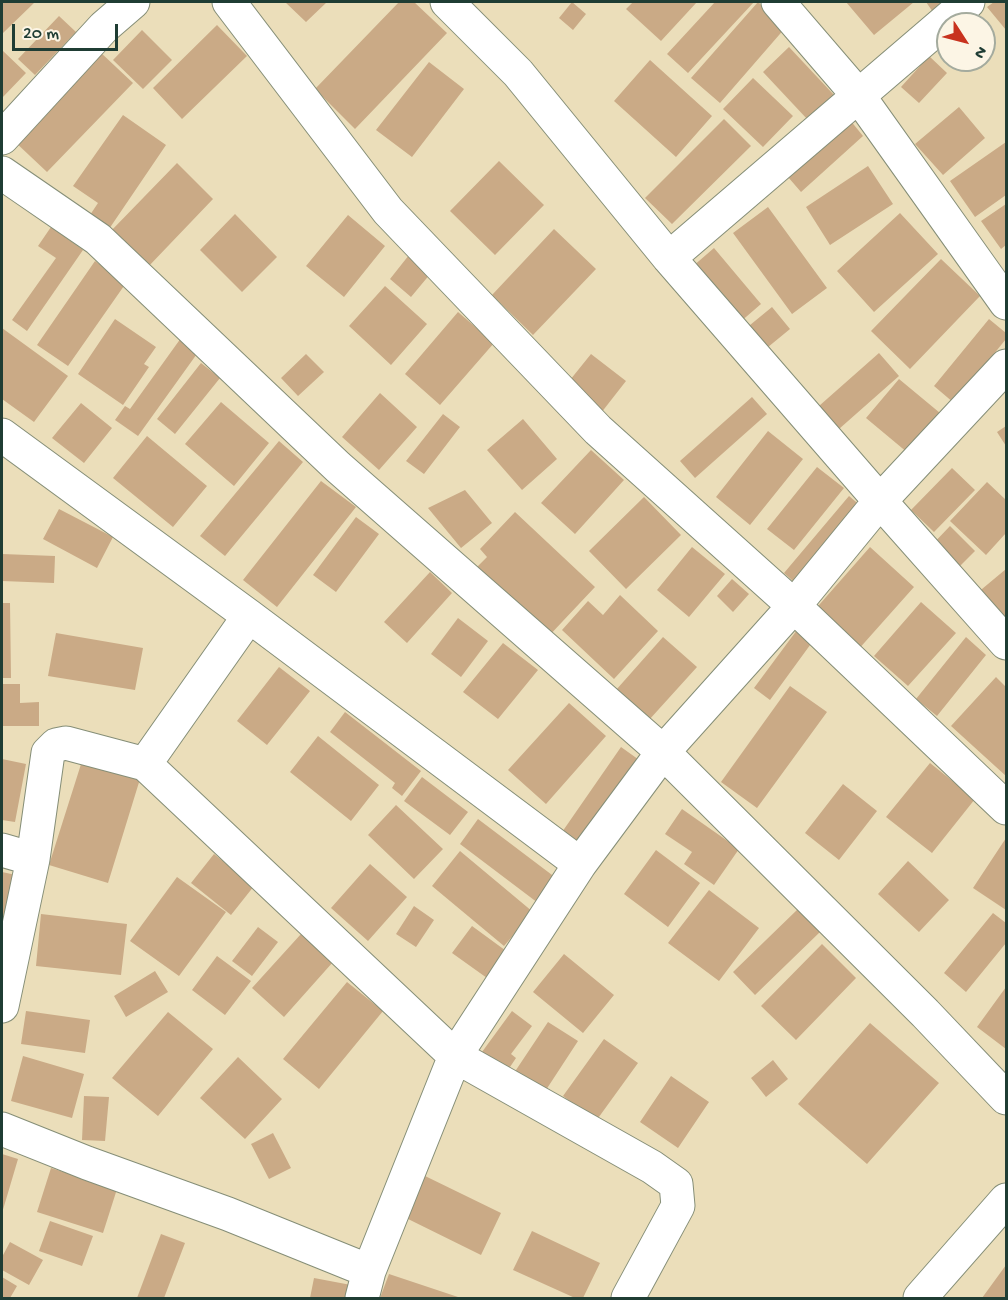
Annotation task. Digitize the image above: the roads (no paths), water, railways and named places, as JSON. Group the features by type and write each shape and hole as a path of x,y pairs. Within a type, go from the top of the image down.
{"street":[{"path":"2,138 104,27 133,2"},
{"path":"229,2 388,211 598,430 794,606 1006,808"},
{"path":"447,2 518,73 669,258 1006,643"},
{"path":"778,2 858,95 1006,303"},
{"path":"669,258 968,2"},
{"path":"2,173 98,239 338,467 663,752 926,1013 1006,1098"},
{"path":"2,1129 87,1163 228,1214 366,1285 455,1056 580,864 663,752 794,606 880,501 1006,366"},
{"path":"2,435 249,616 580,864"},
{"path":"146,764 249,616"},
{"path":"2,1006 33,859 48,753 56,745 66,743 146,764 455,1056 652,1167 676,1184 678,1206 628,1299"},
{"path":"2,850 33,859"},
{"path":"920,1299 1006,1200"}]}
